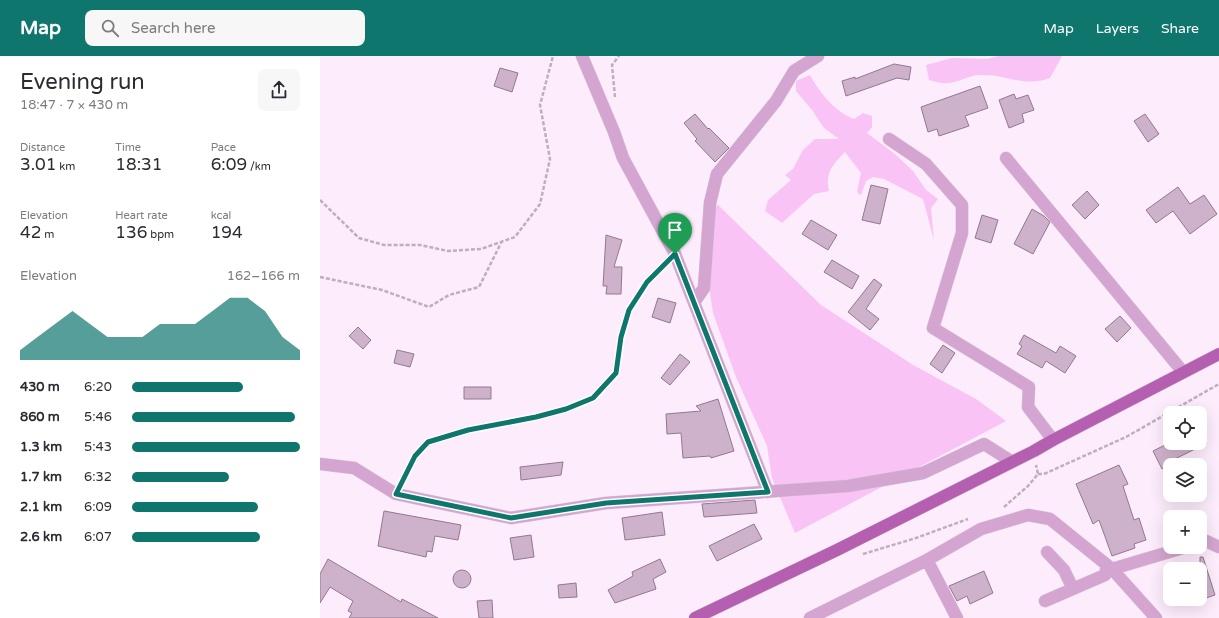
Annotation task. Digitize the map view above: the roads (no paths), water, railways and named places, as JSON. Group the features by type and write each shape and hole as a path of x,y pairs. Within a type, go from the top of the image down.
{"main road":[{"path":"695,618 837,550 1011,461 1034,451 1219,354"}],"street":[{"path":"582,56 614,132 623,158 675,254 768,492"},
{"path":"695,302 704,288 710,203 717,174 776,101 794,71 818,56"},
{"path":"890,139 926,164 962,205 962,233 933,328 1029,387 1028,407 1053,440"},
{"path":"1006,158 1184,372"},
{"path":"320,464 354,468 396,494 511,518 606,503 848,486 922,473 984,444 1011,461"},
{"path":"810,618 927,560 981,529 1000,522 1028,515 1050,519 1109,567 1156,618"},
{"path":"1207,541 1219,547"},
{"path":"1047,552 1064,570 1073,589"},
{"path":"1045,601 1105,575 1109,567 1163,553"},
{"path":"927,560 957,618"}]}
